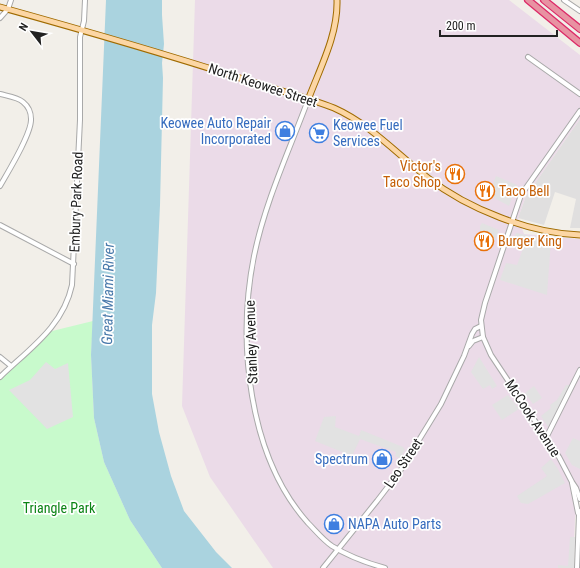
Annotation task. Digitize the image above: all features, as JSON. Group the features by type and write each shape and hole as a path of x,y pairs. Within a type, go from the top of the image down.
{"highway":[{"path":"528,0 580,43"},
{"path":"544,0 580,29"}],"main road":[{"name":"Stanley Avenue","path":"308,100 335,30 337,0"},
{"name":"North Keowee Street","path":"0,7 181,60 334,109 356,120 428,178 450,194 476,208 537,229 580,235"}],"street":[{"path":"0,18 8,9 11,0"},
{"name":"Embury Park Road","path":"0,377 48,332 60,316 71,293 74,264 80,111 80,37 84,22 85,0"},
{"path":"564,0 580,12"},
{"path":"528,57 580,94"},
{"path":"0,94 18,99 24,103 29,110 31,118 29,130 16,158 0,186"},
{"name":"Stanley Avenue","path":"308,100 269,203 258,240 250,285 247,318 248,349 256,414 274,469 290,498 304,518 331,546 360,560 385,568"},
{"name":"Leo Street","path":"483,337 481,326 485,304 523,191 580,111"},
{"path":"0,225 74,264"},
{"name":"Leo Street","path":"323,568 377,502 400,471 441,404 472,334 481,326"},
{"path":"467,348 473,341 483,337"},
{"name":"McCook Avenue","path":"483,337 491,355 559,457 576,488 580,499"},
{"path":"0,357 11,366"},
{"path":"546,438 580,370"},
{"path":"572,482 572,490 579,513 577,568"}],"shaded area":[{"path":"195,0 509,0 580,55 580,119 526,196 518,218 524,234 580,239 580,497 575,518 573,568 273,568 210,477 182,406"},
{"path":"580,119 580,228 570,228 576,199 555,192 544,225 518,218 526,196"},
{"path":"496,176 517,185 509,206 489,195"},
{"path":"482,223 499,230 495,240 480,234 480,226"},
{"path":"516,233 551,240 547,295 500,280 506,263 517,265 524,246 513,243"},
{"path":"479,357 497,386 492,389 490,385 483,389 471,372"},
{"path":"46,362 55,369 68,363 73,417 47,429 9,390 30,380"},
{"path":"566,385 570,385 548,427 541,416 551,408 550,405 557,400"},
{"path":"534,386 542,398 533,404 525,393"},
{"path":"508,395 519,409 502,420 492,405"},
{"path":"336,416 335,427 359,436 361,430 403,447 405,450 400,458 395,456 396,452 360,439 353,454 347,454 315,441 324,417"},
{"path":"573,438 580,441 580,469 572,465 565,453"},
{"path":"551,459 565,483 528,504 521,503 517,496 547,476 541,468"},
{"path":"570,537 575,537 574,568 558,568 558,565 568,566"}],"green space":[{"name":"Triangle Park","path":"93,321 91,355 94,418 104,462 130,520 162,568 0,568 0,377 48,332"}],"water":[{"name":"Great Miami River","path":"106,0 162,0 164,44 162,63 163,78 160,205 156,293 152,325 152,394 159,432 171,476 184,511 216,552 232,568 162,568 130,520 104,462 94,418 91,355"}],"place":[{"name":"Keowee Auto Repair Incorporated","path":"285,131"},
{"name":"Keowee Fuel Services","path":"319,133"},
{"name":"Victor's Taco Shop","path":"455,174"},
{"name":"Taco Bell","path":"485,191"},
{"name":"Burger King","path":"484,241"},
{"name":"Spectrum","path":"382,459"},
{"name":"NAPA Auto Parts","path":"334,524"}]}
